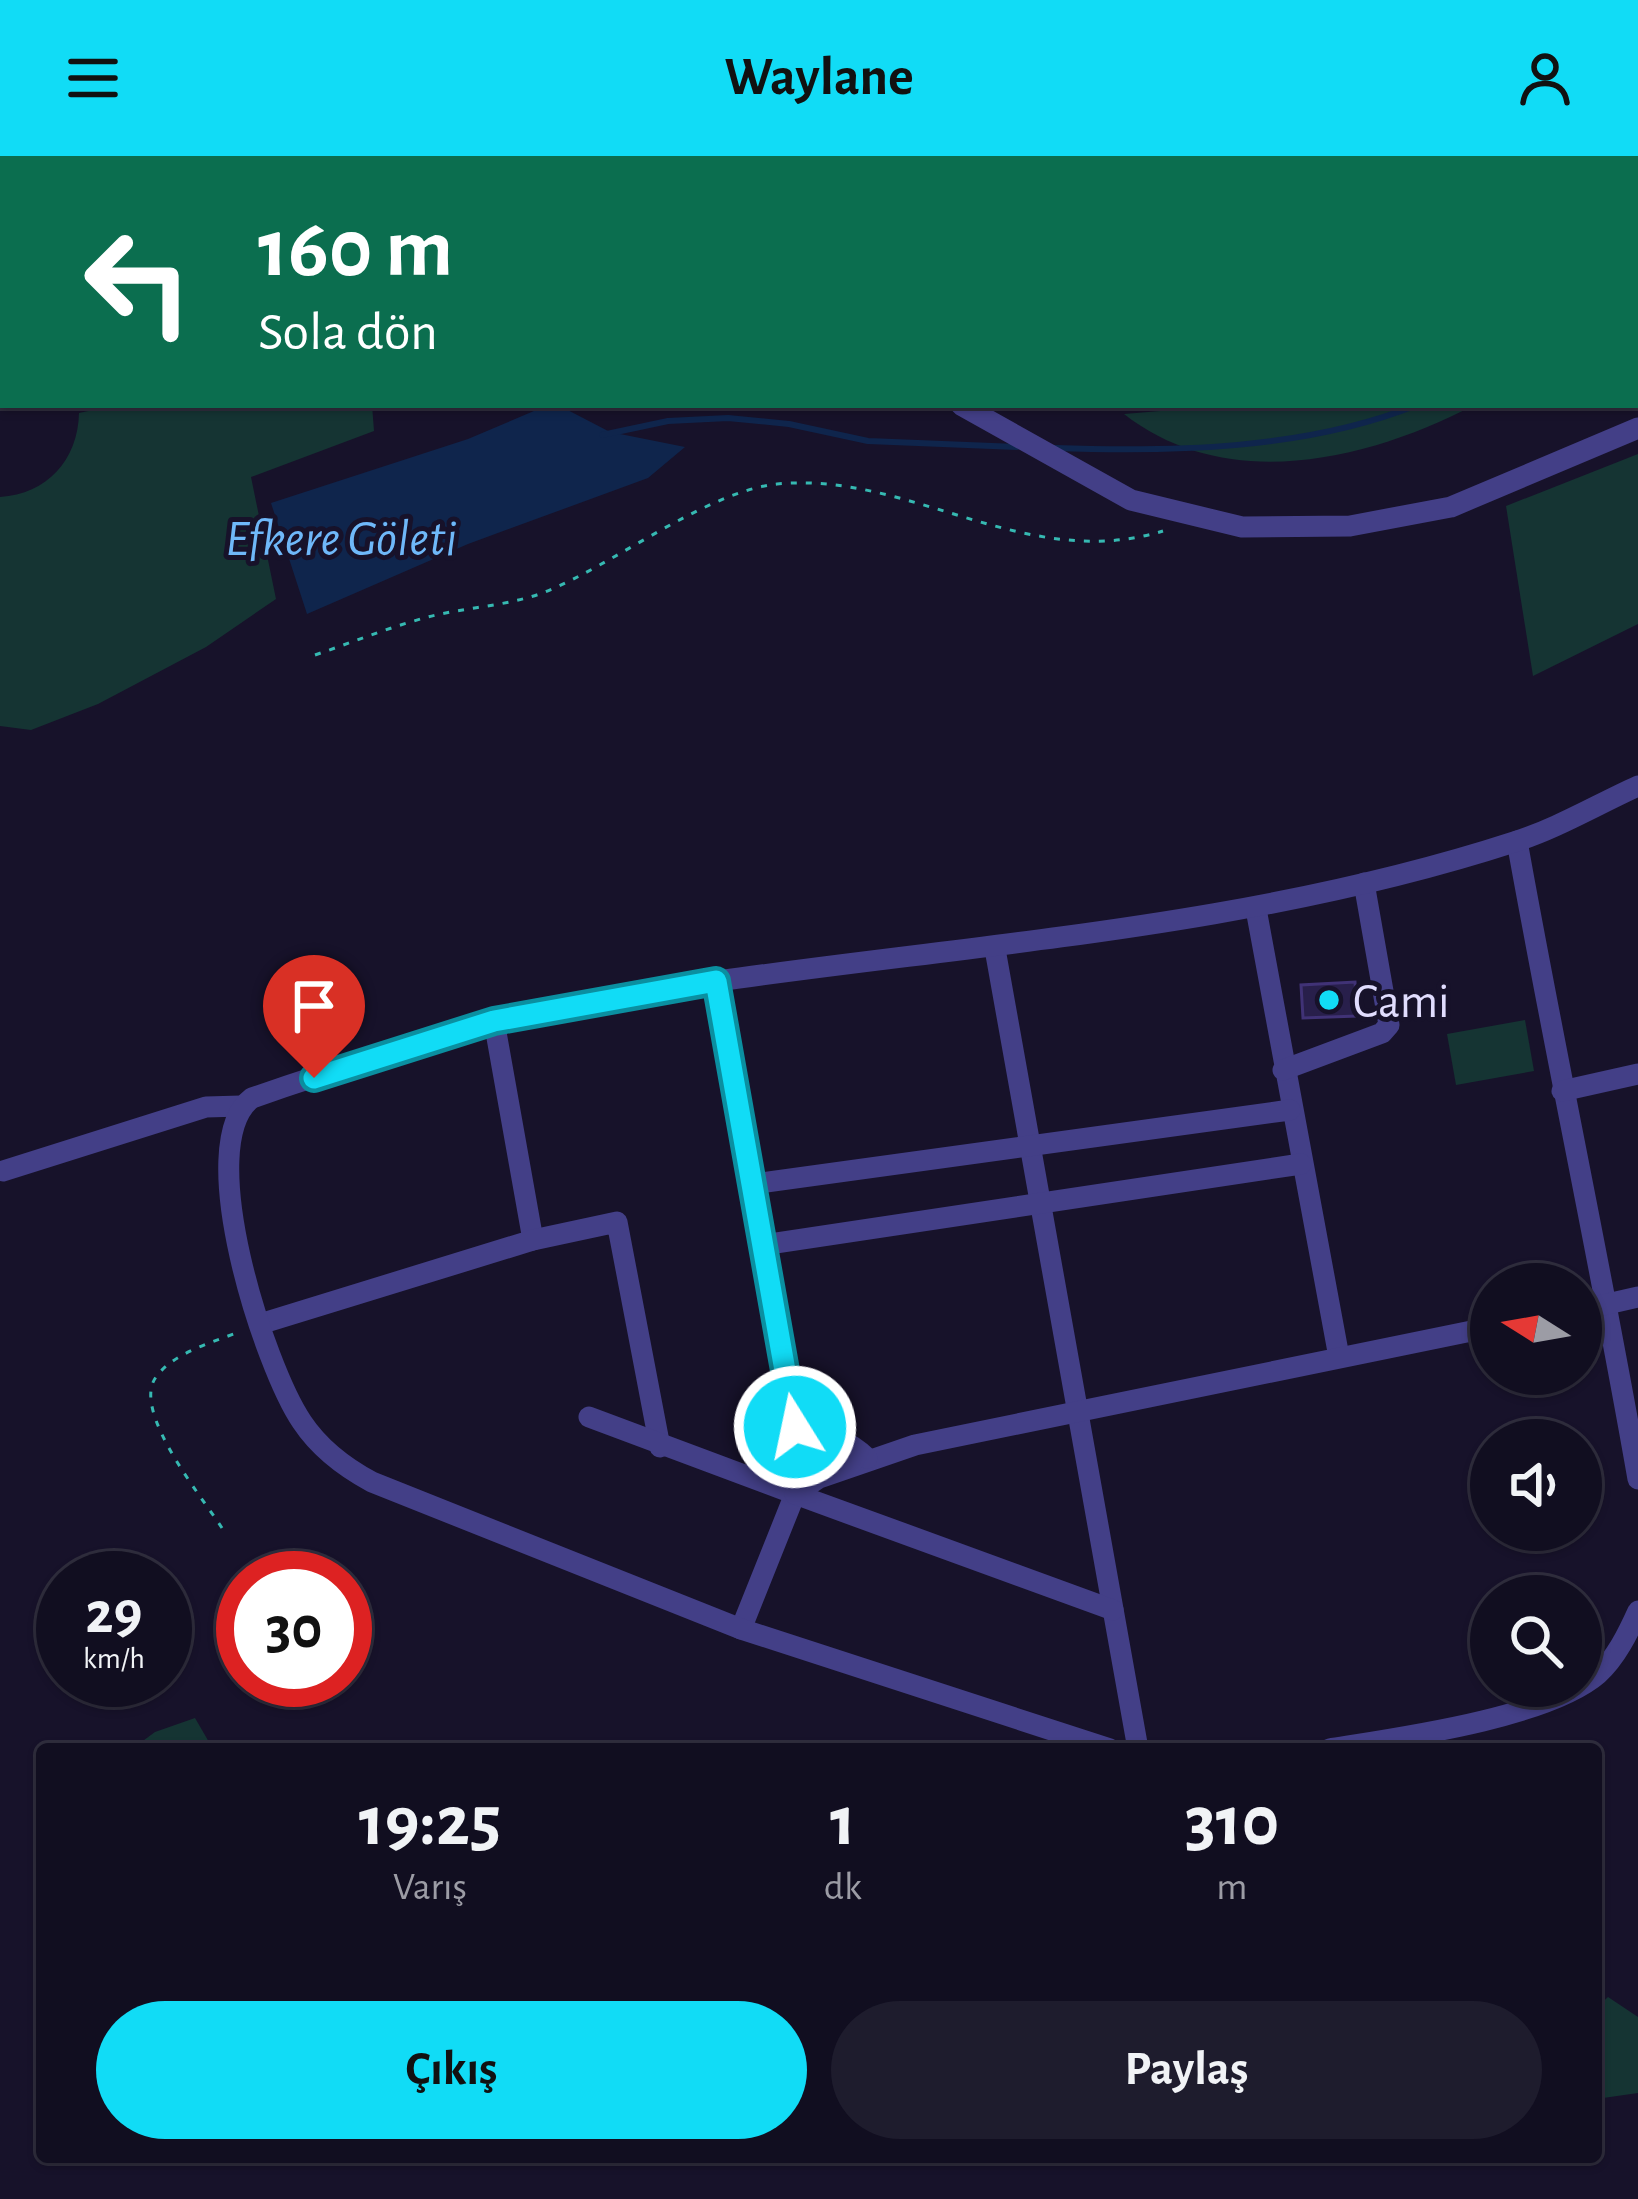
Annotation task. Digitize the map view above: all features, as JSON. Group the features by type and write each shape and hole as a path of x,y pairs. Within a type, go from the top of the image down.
{"street":[{"path":"966,408 1132,500 1242,527 1349,526 1451,507 1638,428"},
{"path":"3,1171 206,1107 241,1106 269,1092 494,1021 716,981 995,949 1256,909 1517,842 1638,786"},
{"path":"1517,842 1562,1091 1609,1304 1638,1479"},
{"path":"1283,1070 1382,1033 1389,1025 1364,883"},
{"path":"1256,909 1339,1357"},
{"path":"995,949 1137,1743"},
{"path":"716,981 795,1427 795,1494 741,1630"},
{"path":"494,1021 532,1240"},
{"path":"1562,1091 1638,1074"},
{"path":"241,1106 233,1120 230,1189 238,1255 297,1416 318,1443 352,1472 741,1630 1091,1743"},
{"path":"753,1184 1290,1110"},
{"path":"762,1245 1301,1164"},
{"path":"260,1324 532,1240 616,1222 660,1447"},
{"path":"1602,1306 1638,1298"},
{"path":"795,1494 867,1458 1470,1331"},
{"path":"589,1417 660,1447 1113,1610"},
{"path":"795,1427 824,1434 867,1458"},
{"path":"1359,1743 1508,1713 1573,1691 1603,1670 1638,1611"}],"path":[{"path":"315,655 427,617 543,593 715,506 772,484 833,482 997,529 1064,542 1133,540 1169,529"},
{"path":"222,1528 158,1427 149,1402 150,1388 159,1373 179,1358 260,1324"}],"green space":[{"path":"102,408 372,408 374,431 251,477 276,599 206,647 98,704 31,730 0,726 0,497 32,489 57,472 73,446 79,413"},
{"path":"1196,408 1468,408 1389,441 1343,454 1251,461 1207,454 1164,439 1124,414"},
{"path":"1638,454 1638,624 1533,676 1506,506"},
{"path":"1525,1020 1534,1071 1456,1085 1447,1034"},
{"path":"195,1718 210,1743 140,1743 155,1732"},
{"path":"1608,1997 1638,2017 1638,2093 1602,2098 1602,2002"}],"water":[{"name":"Efkere Göleti","path":"541,408 564,408 610,432 685,447 648,478 468,544 307,614 271,503 468,439"}],"building":[{"name":"Cami","path":"1355,982 1357,1016 1303,1018 1301,985"}],"waterway":[{"path":"1054,448 1238,445 1329,431 1408,408"},
{"path":"602,435 668,421 728,418 789,424 868,441 1017,447"}],"place":[{"name":"Cami","path":"1329,1000"}],"route":[{"path":"314,1078 494,1021 716,981 795,1427"}]}
